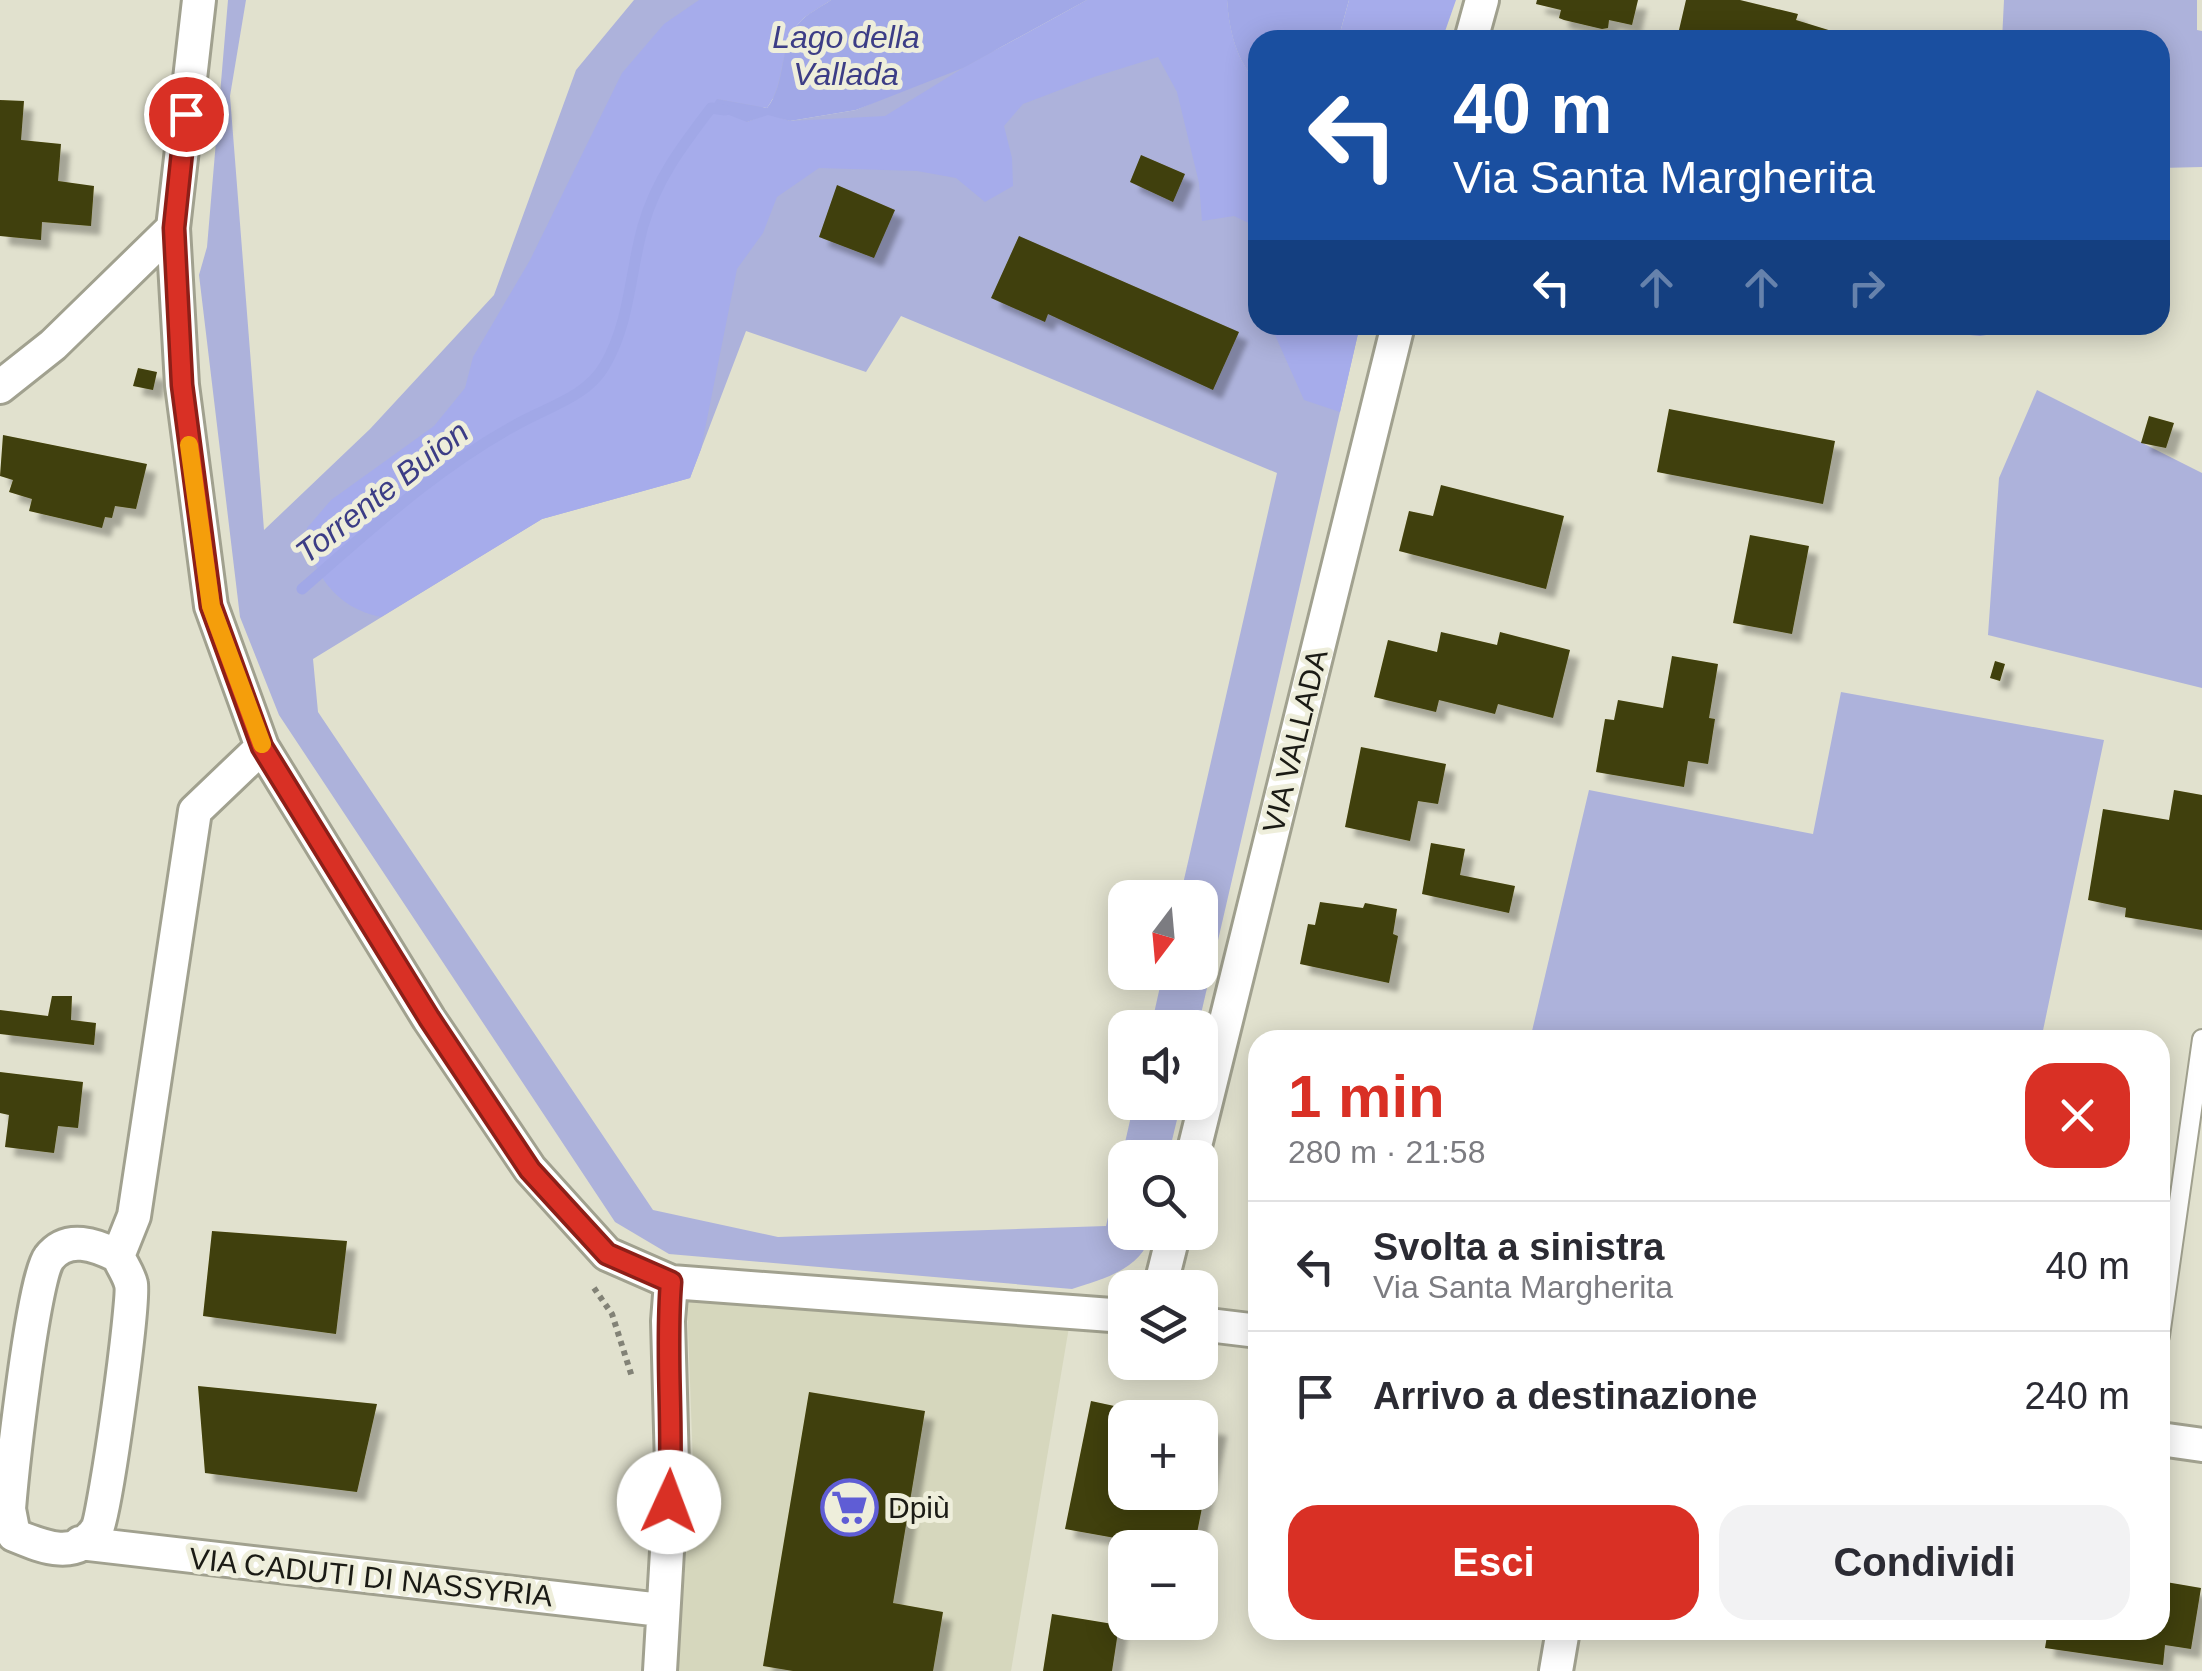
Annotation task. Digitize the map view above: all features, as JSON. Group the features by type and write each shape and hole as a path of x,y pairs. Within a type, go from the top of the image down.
{"street":[{"path":"200,0 174,228 182,385 211,606 262,747 429,1018 530,1170 607,1254 671,1282 1108,1315"},
{"path":"1474,30 1482,0"},
{"path":"0,387 53,345 174,228"},
{"name":"VIA VALLADA","path":"1196,1140 1396,335"},
{"path":"80,1543 97,1528 112,1450 132,1286 118,1256 134,1216 195,810 262,747"},
{"name":"VIA CADUTI DI NASSYRIA","path":"118,1256 95,1244 67,1244 48,1259 38,1296 12,1474 9,1509 14,1536 55,1551 80,1543 661,1610"},
{"path":"660,1671 672,1466 668,1321 671,1282"},
{"path":"1218,1326 1248,1330"},
{"path":"2170,1441 2202,1445"},
{"path":"1556,1671 1561,1640"}],"lane":[{"path":"2170,1265 2202,1039"}],"path":[{"path":"589,1281 612,1314 635,1388"}],"shaded area":[{"path":"228,0 246,0 230,96 264,530 370,429 494,295 576,70 634,0 831,0 800,20 788,39 778,94 747,122 768,114 790,121 856,110 1016,41 1087,0 1227,0 1235,44 1248,70 1248,335 1358,335 1218,940 1218,880 1184,880 1277,473 901,316 866,372 746,331 690,478 542,519 313,659 318,712 653,1210 778,1237 1106,1226 1108,1217 1108,1250 1144,1250 1140,1256 1122,1270 1108,1270 1108,1276 1072,1289 669,1254 615,1222 279,715 240,617 199,275 207,247"},
{"path":"699,0 831,0 805,17 792,34 777,88 767,108 717,99 747,122 768,114 790,121 885,116 1087,0 1227,0 1235,44 1248,70 1248,223 1234,216 1202,221 1199,183 1177,92 1158,57 1023,104 1004,126 1012,158 1013,186 985,202 956,178 917,171 819,168 777,197 763,233 737,269 701,449 690,478 542,519 381,617 351,606 320,574 307,528 331,500 434,426 465,388 473,357 530,260 622,73 664,24"},
{"path":"1349,0 1456,0 1446,30 1341,30"},
{"path":"2004,0 2197,0 2197,30 2202,31 2202,167 2170,168 2170,30 2002,30"},
{"path":"1275,335 1358,335 1340,412 1304,400"},
{"path":"2037,390 2202,473 2202,688 1988,635 1999,478"},
{"path":"1841,692 2104,740 2043,1030 1532,1030 1589,790 1813,834"},
{"path":"1159,990 1207,990 1202,1010 1155,1010"},
{"path":"1130,1120 1177,1120 1172,1140 1126,1140"},
{"path":"687,1300 1069,1327 1011,1671 677,1671 693,1464"}],"water":[{"name":"Lago della Vallada","path":"831,0 1087,0 963,68 856,110 790,121 768,115 747,122 711,108 717,99 767,108 777,88 792,33 805,17"},
{"path":"1227,0 1349,0 1341,30 1248,30 1248,70 1230,23"}],"building":[{"path":"1537,0 1638,0 1632,25 1609,20 1608,28 1602,29 1559,18 1561,10 1536,4"},
{"path":"1686,0 1740,0 1798,14 1796,20 1828,30 1679,30"},
{"path":"0,100 24,101 21,140 61,144 58,181 94,186 91,226 42,222 41,240 0,236"},
{"path":"1141,155 1185,174 1173,202 1130,182"},
{"path":"837,185 895,210 874,258 819,237"},
{"path":"1019,236 1239,332 1213,390 1048,314 1045,322 991,298"},
{"path":"138,368 157,372 153,390 133,386"},
{"path":"1669,409 1835,441 1823,504 1657,472"},
{"path":"2149,416 2174,423 2166,448 2141,443"},
{"path":"3,435 147,464 136,509 115,506 112,518 105,517 102,528 29,511 32,499 9,492 13,480 0,476"},
{"path":"1441,485 1564,516 1546,589 1399,551 1409,511 1433,516"},
{"path":"1750,535 1809,546 1792,634 1733,623"},
{"path":"1441,632 1497,645 1500,632 1570,650 1553,718 1498,704 1495,714 1439,700 1436,712 1374,697 1388,640 1437,652"},
{"path":"1672,656 1718,664 1709,718 1715,719 1708,764 1688,761 1684,787 1596,772 1605,719 1614,720 1618,700 1663,708"},
{"path":"1995,661 2005,664 2000,681 1990,678"},
{"path":"1361,747 1446,764 1438,804 1418,801 1410,841 1345,827"},
{"path":"2174,790 2202,795 2202,930 2125,917 2126,908 2088,900 2103,809 2169,820"},
{"path":"1431,843 1465,849 1460,875 1515,886 1509,913 1422,894"},
{"path":"1320,902 1363,908 1365,903 1397,909 1393,934 1398,936 1389,983 1300,964 1308,924 1315,925"},
{"path":"52,996 72,996 71,1020 96,1023 94,1045 0,1034 0,1010 48,1016"},
{"path":"0,1072 83,1082 78,1128 58,1126 54,1153 5,1147 9,1115 0,1113"},
{"path":"212,1231 347,1241 336,1334 203,1316"},
{"path":"198,1386 377,1404 357,1492 205,1473"},
{"name":"Dpiù","path":"809,1392 925,1411 893,1603 943,1612 933,1671 793,1671 763,1666"},
{"path":"1091,1401 1108,1405 1108,1510 1202,1510 1198,1530 1108,1530 1108,1537 1065,1529"},
{"path":"2170,1583 2201,1588 2191,1649 2165,1645 2163,1665 2045,1648 2046,1640 2170,1640"},
{"path":"1052,1614 1108,1623 1108,1640 1117,1640 1112,1671 1043,1671"}],"waterway":[{"name":"Torrente Buion","path":"302,589 436,476 494,437 570,398 598,375 620,332 643,226 655,194 680,150 711,108 725,110"}],"slow traffic":[{"path":"189,445 211,606 262,744"}],"place":[{"name":"Dpiù","path":"849,1507"}],"route":[{"path":"186,114 174,228 182,385 211,606 262,747 429,1018 530,1170 607,1254 671,1282 669,1502"}]}
